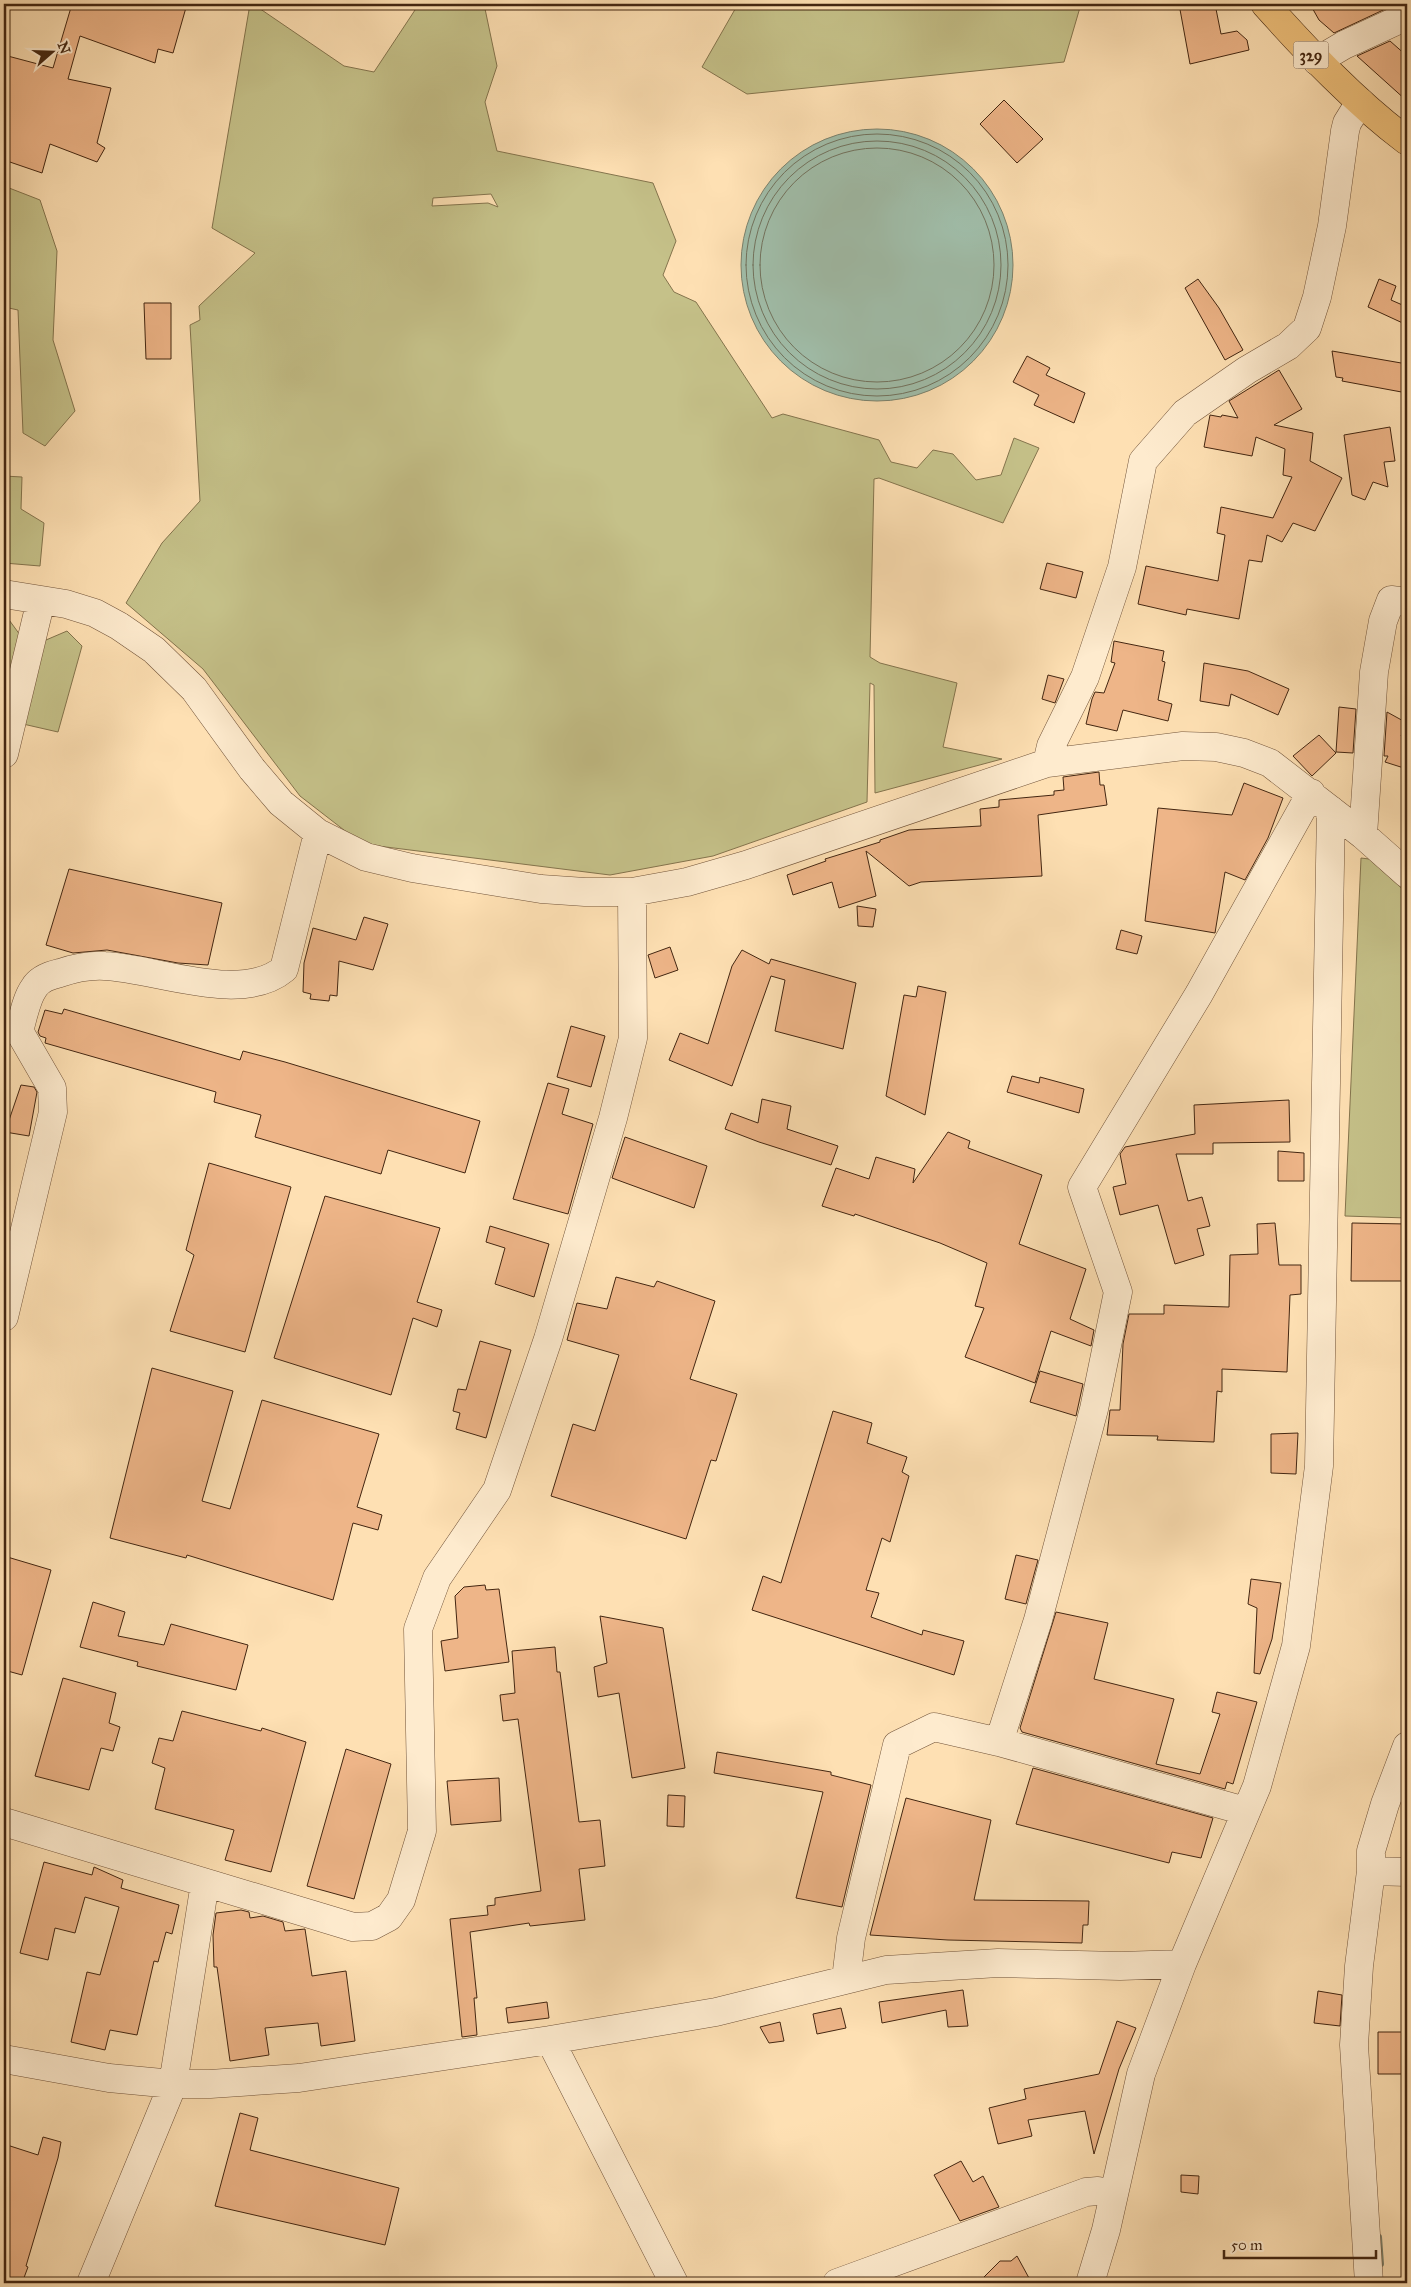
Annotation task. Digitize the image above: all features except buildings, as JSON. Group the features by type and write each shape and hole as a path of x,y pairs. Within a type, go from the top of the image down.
{"highway":[{"name":"329","path":"1265,4 1316,61 1360,102 1407,141"}],"street":[{"path":"1316,61 1344,45 1407,16"},
{"path":"1046,763 1051,746 1085,677 1122,568 1143,461 1185,413 1247,370 1288,346 1307,328 1317,297 1332,226 1347,122 1360,102"},
{"path":"4,594 66,604 94,613 119,626 154,650 194,689 252,769 281,803 318,833 366,857 412,868 541,889 586,892 632,892 687,882 746,865 1046,763 1183,746 1216,747 1244,752 1270,763 1363,834 1407,874"},
{"path":"4,754 41,600"},
{"path":"1363,834 1374,672 1383,621 1391,600 1407,602"},
{"path":"999,1742 1038,1620 1094,1409 1118,1292 1082,1187 1200,994 1321,802"},
{"path":"1090,2283 1106,2230 1141,2074 1182,1964 1262,1770 1296,1646 1319,1466 1321,802"},
{"path":"4,1317 53,1112 52,1088 19,1031 34,987 48,976 82,966 106,966 200,982 250,983 273,978 284,969 318,833"},
{"path":"4,1822 353,1927 372,1926 389,1917 401,1900 422,1832 418,1629 437,1578 497,1490 548,1338 618,1100 633,1038 632,892"},
{"path":"846,1978 851,1938 898,1745 934,1727 999,1742 1245,1811"},
{"path":"1369,2283 1354,2045 1359,1966 1386,1871 1371,1851 1385,1804 1407,1746"},
{"path":"91,2283 173,2084 205,1883"},
{"path":"4,2059 109,2078 173,2084 250,2083 299,2078 550,2040 716,2012 846,1978 886,1970 948,1964 998,1963 1120,1966 1182,1964"},
{"path":"550,2040 674,2283"},
{"path":"837,2283 1086,2192 1098,2191 1114,2194"}],"shaded area":[{"path":"250,4 253,4 344,66 374,72 419,4 484,4 497,66 485,102 497,151 653,183 676,241 663,275 674,292 696,302 772,418 783,414 879,440 891,462 917,468 933,450 953,454 976,480 1001,475 1014,438 1039,448 1003,523 879,478 874,479 870,657 880,663 957,683 943,747 1002,759 875,793 874,685 870,683 867,802 713,856 610,875 362,844 300,796 203,669 126,603 162,543 200,501 190,325 200,320 199,306 255,253 212,228","holes":["491,194 498,207 488,203 432,206 433,198"]},
{"path":"738,4 1081,4 1064,62 747,94 702,67"},
{"path":"4,186 40,200 57,251 53,340 75,411 45,446 23,433 18,310 4,307"},
{"path":"4,476 22,477 21,509 44,523 40,566 4,563"},
{"path":"4,613 23,639 4,702"},
{"path":"67,631 82,646 58,732 23,724 39,643"},
{"path":"1361,858 1369,859 1407,893 1407,1218 1345,1216"}],"water":[{"path":"877,129 916,135 941,145 973,169 990,190 1002,213 1010,239 1013,265 1007,304 997,329 973,361 952,378 929,390 903,398 877,401 838,395 813,385 781,361 764,340 752,317 744,291 741,265 747,226 757,201 781,169 802,152 825,140 851,132"}],"waterway":[{"path":"1379,2237 1381,2264"}]}
